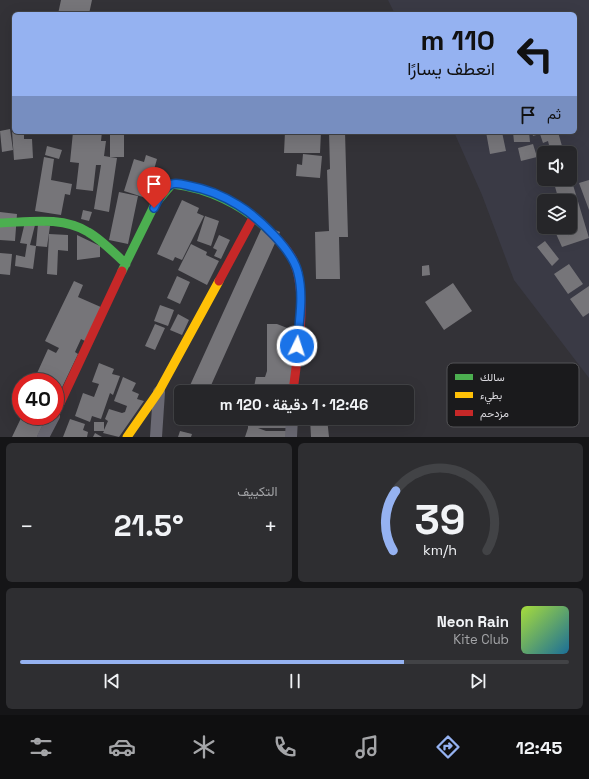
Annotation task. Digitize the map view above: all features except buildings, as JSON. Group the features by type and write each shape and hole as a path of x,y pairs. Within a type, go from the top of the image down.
{"street":[{"path":"64,394 159,198 166,188 172,184 198,187 239,205 272,233 288,252 298,272 300,300 294,385"},
{"path":"128,437 159,391 253,218"},
{"path":"0,223 51,222 74,225 92,235 126,264"},
{"path":"156,437 159,391"},
{"path":"43,437 49,425"},
{"path":"291,437 292,425"}],"shaded area":[{"path":"388,0 589,0 589,378 514,280 482,195 455,134 577,134 577,12 394,12"}],"traffic: fast":[{"path":"122,271 155,204 172,184 211,193 247,212 267,229"},
{"path":"0,223 45,221 78,227 98,239 126,264"}],"traffic: slow":[{"path":"127,437 159,391 219,281"}],"traffic: jam":[{"path":"219,281 253,218"},
{"path":"267,229 291,256 297,270 300,286 301,322 294,385"},
{"path":"64,395 122,271"}],"route":[{"path":"154,208 166,188 172,184 198,187 239,205 272,233 288,252 298,272 300,300 297,346"}]}
